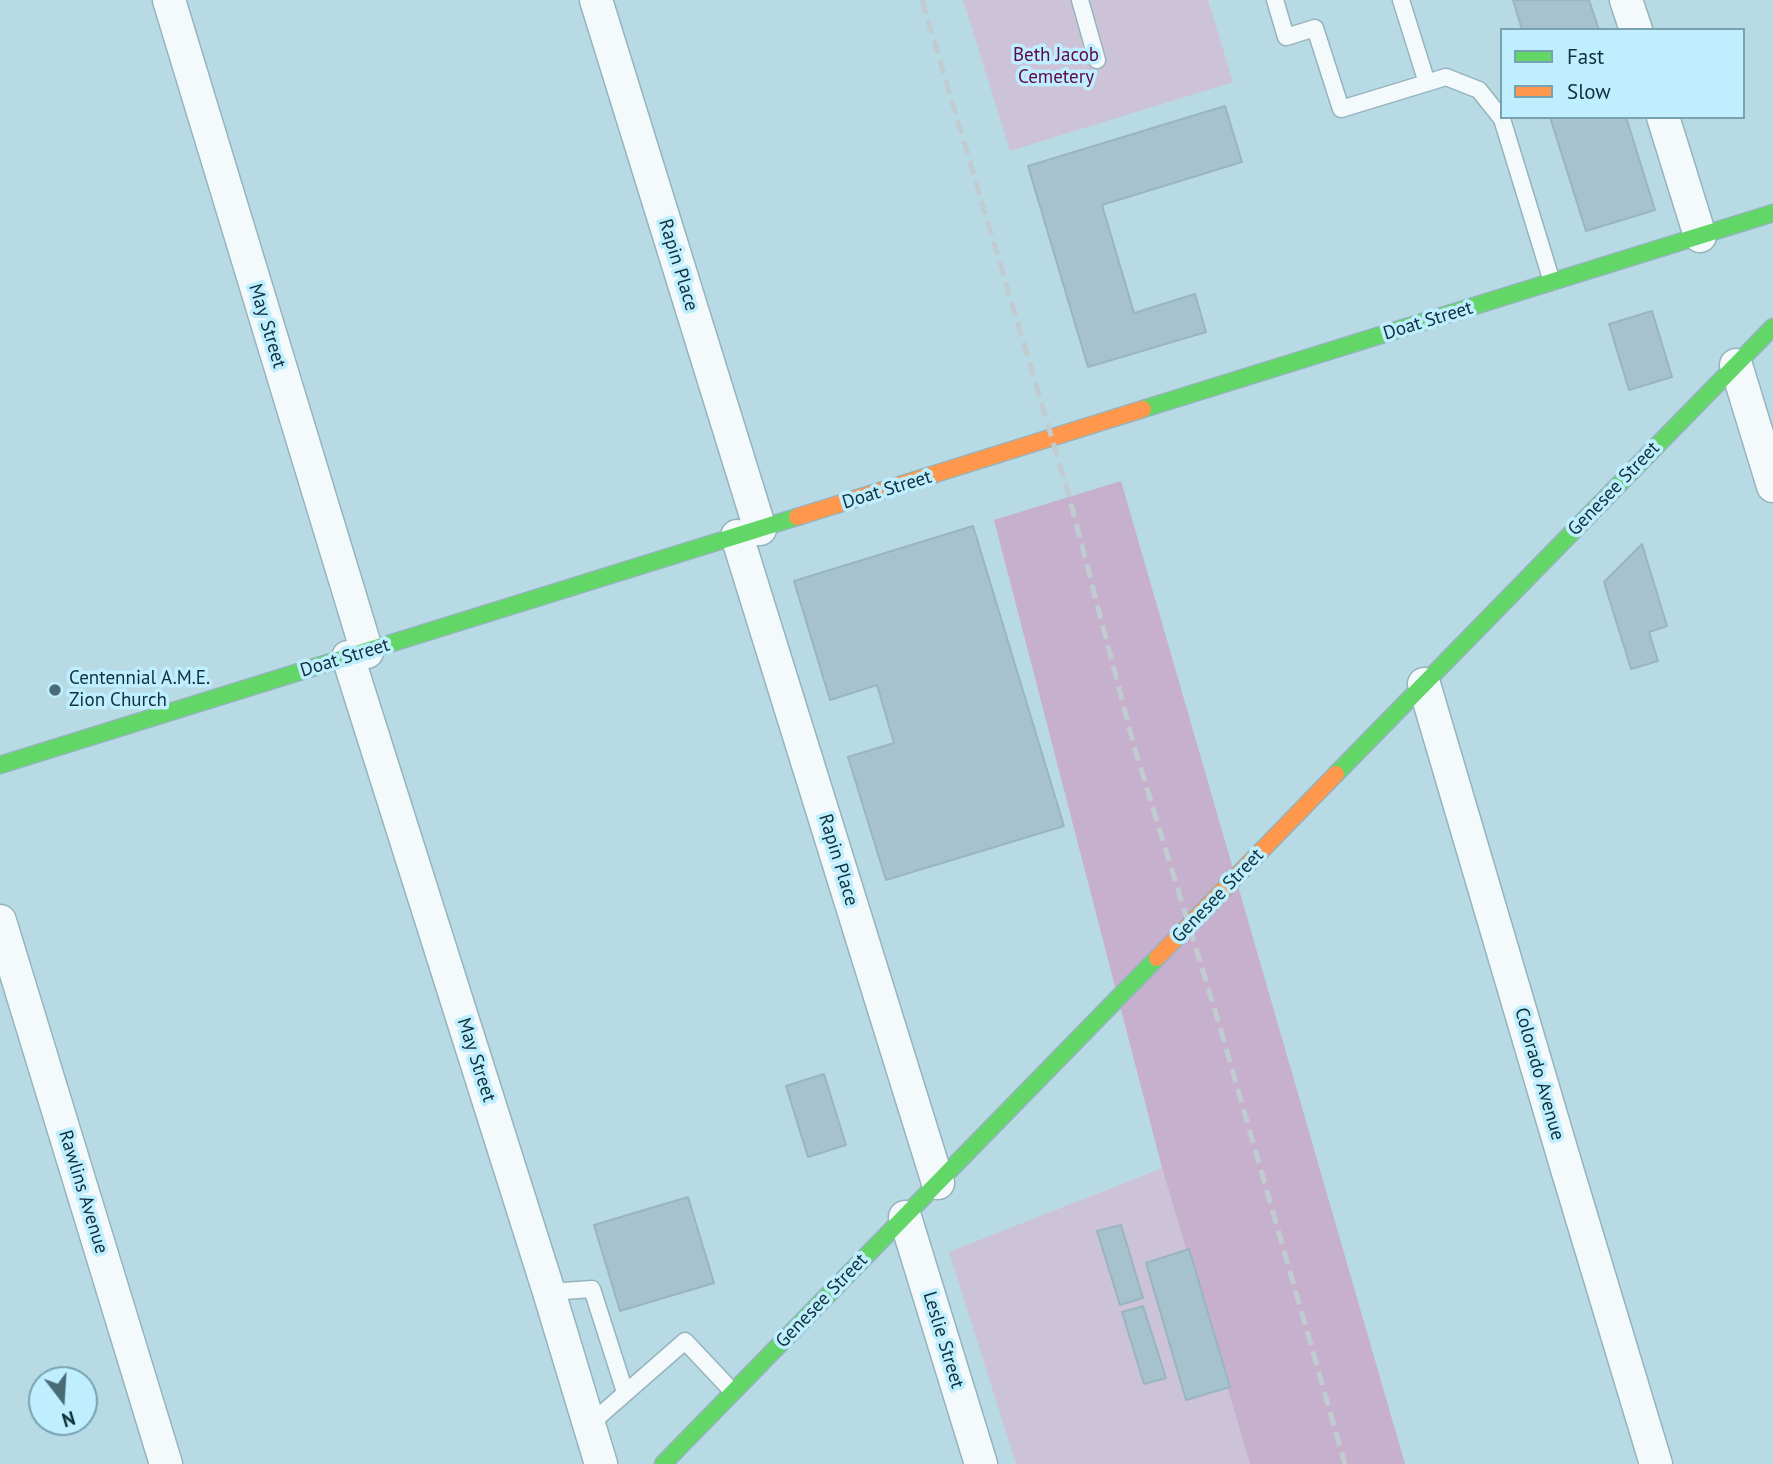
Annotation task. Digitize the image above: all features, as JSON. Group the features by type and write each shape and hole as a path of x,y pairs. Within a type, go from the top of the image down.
{"street":[{"name":"May Street","path":"169,0 357,655 601,1464"},
{"name":"Rapin Place","path":"596,0 938,1183"},
{"path":"1626,0 1635,28"},
{"path":"1664,119 1700,236"},
{"name":"Doat Street","path":"0,765 1773,213"},
{"name":"Genesee Street","path":"663,1464 1773,327"},
{"path":"1735,365 1773,486"},
{"name":"Colorado Avenue","path":"1424,684 1656,1464"},
{"name":"Rawlins Avenue","path":"0,921 166,1464"},
{"name":"Leslie Street","path":"905,1217 981,1464"}],"lane":[{"path":"1080,0 1097,60"},
{"path":"1275,0 1286,37 1315,29 1341,109 1446,77 1479,90 1500,116"},
{"path":"1401,0 1427,83"},
{"path":"1502,119 1552,283"},
{"path":"549,1292 592,1289 625,1392"},
{"path":"589,1424 685,1340 733,1392"}],"green space":[{"name":"Beth Jacob Cemetery","path":"963,0 1208,0 1233,82 1010,151"},
{"path":"1162,1168 1250,1464 1016,1464 949,1252"}],"shaded area":[{"path":"1121,481 1405,1464 1250,1464 1162,1168 994,520"}],"building":[{"path":"1513,0 1589,0 1598,28 1521,28"},
{"path":"1225,106 1242,162 1102,205 1134,313 1195,294 1206,332 1088,367 1028,166"},
{"path":"1551,119 1627,119 1655,210 1586,231"},
{"path":"1652,311 1672,377 1629,390 1609,324"},
{"path":"973,526 1064,826 886,880 848,757 894,743 877,685 830,700 794,581"},
{"path":"1642,544 1667,626 1649,632 1658,661 1631,669 1604,582"},
{"path":"824,1074 846,1145 808,1157 786,1086"},
{"path":"688,1197 714,1283 620,1311 594,1225"},
{"path":"1121,1225 1143,1298 1120,1305 1097,1231"},
{"path":"1189,1249 1230,1387 1186,1400 1146,1263"},
{"path":"1143,1306 1166,1378 1144,1384 1122,1312"}],"railway":[{"path":"922,0 1069,496 1134,746 1220,1027 1345,1464"}],"traffic: fast":[{"path":"1143,409 1773,213"},
{"path":"1336,774 1773,327"},
{"path":"0,765 797,517"},
{"path":"663,1464 1157,958"}],"traffic: slow":[{"path":"797,517 1143,409"},
{"path":"1157,958 1336,774"}],"place":[{"name":"Centennial A.M.E. Zion Church","path":"55,690"}]}
